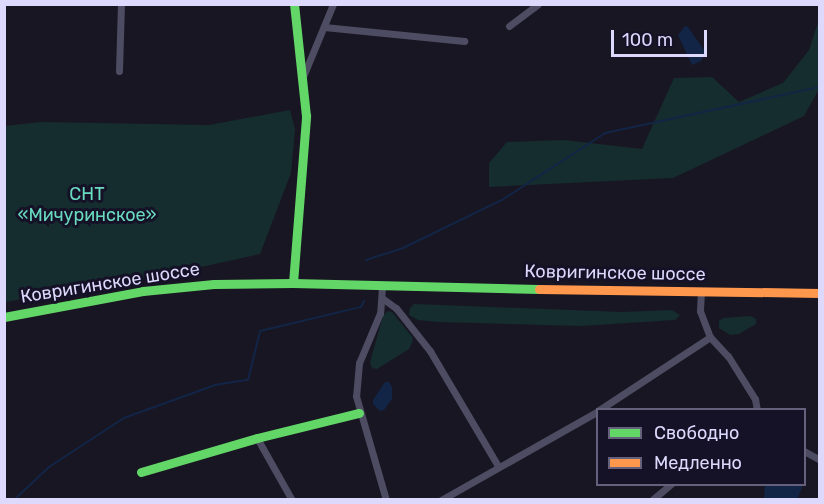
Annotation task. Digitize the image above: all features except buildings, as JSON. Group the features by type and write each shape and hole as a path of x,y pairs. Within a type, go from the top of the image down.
{"main road":[{"path":"293,283 306,116 294,4"},
{"name":"Ковригинское шоссе","path":"4,317 143,291 214,284 293,283 382,287 819,293"},
{"path":"141,472 257,438 359,413"}],"street":[{"path":"119,71 121,4"},
{"path":"302,79 333,4"},
{"path":"509,26 538,4"},
{"path":"324,27 464,41"},
{"path":"382,287 377,323 359,363 356,396 359,413 386,500"},
{"path":"701,291 700,311 710,337 728,356 755,399 757,408"},
{"path":"382,298 396,308 430,351 498,466"},
{"path":"601,408 710,337"},
{"path":"441,500 596,411"},
{"path":"257,438 292,500"},
{"path":"806,452 819,460"},
{"path":"652,500 668,486"}],"green space":[{"path":"819,19 819,89 804,116 673,178 489,187 489,163 507,142 564,140 642,149 674,78 712,77 739,102 783,83 809,50"},
{"name":"СНТ «Мичуринское»","path":"290,110 295,129 291,173 260,254 151,278 5,302 5,126 41,122 209,125"},
{"path":"414,304 622,312 672,310 680,315 675,320 581,326 438,322 418,320 409,315 410,308"},
{"path":"388,311 392,312 413,338 412,343 409,349 377,369 372,368 370,362 383,316"},
{"path":"751,316 756,319 756,324 739,334 730,335 719,328 719,321 723,318"}],"water":[{"path":"685,26 706,53 701,61 692,65 678,35"},
{"path":"385,382 389,382 392,387 392,399 384,410 380,411 373,404 373,400"},
{"path":"765,486 803,486 797,500 764,499"}],"waterway":[{"path":"366,260 403,248 502,200 605,133 820,87"},
{"path":"14,500 49,467 124,418 215,385 248,380 260,331 361,307 364,301"}],"traffic: fast":[{"path":"293,283 306,116 294,4"},
{"path":"4,317 143,291 214,284 293,283 539,289"},
{"path":"141,472 257,438 359,413"}],"traffic: slow":[{"path":"539,289 820,293"}]}
